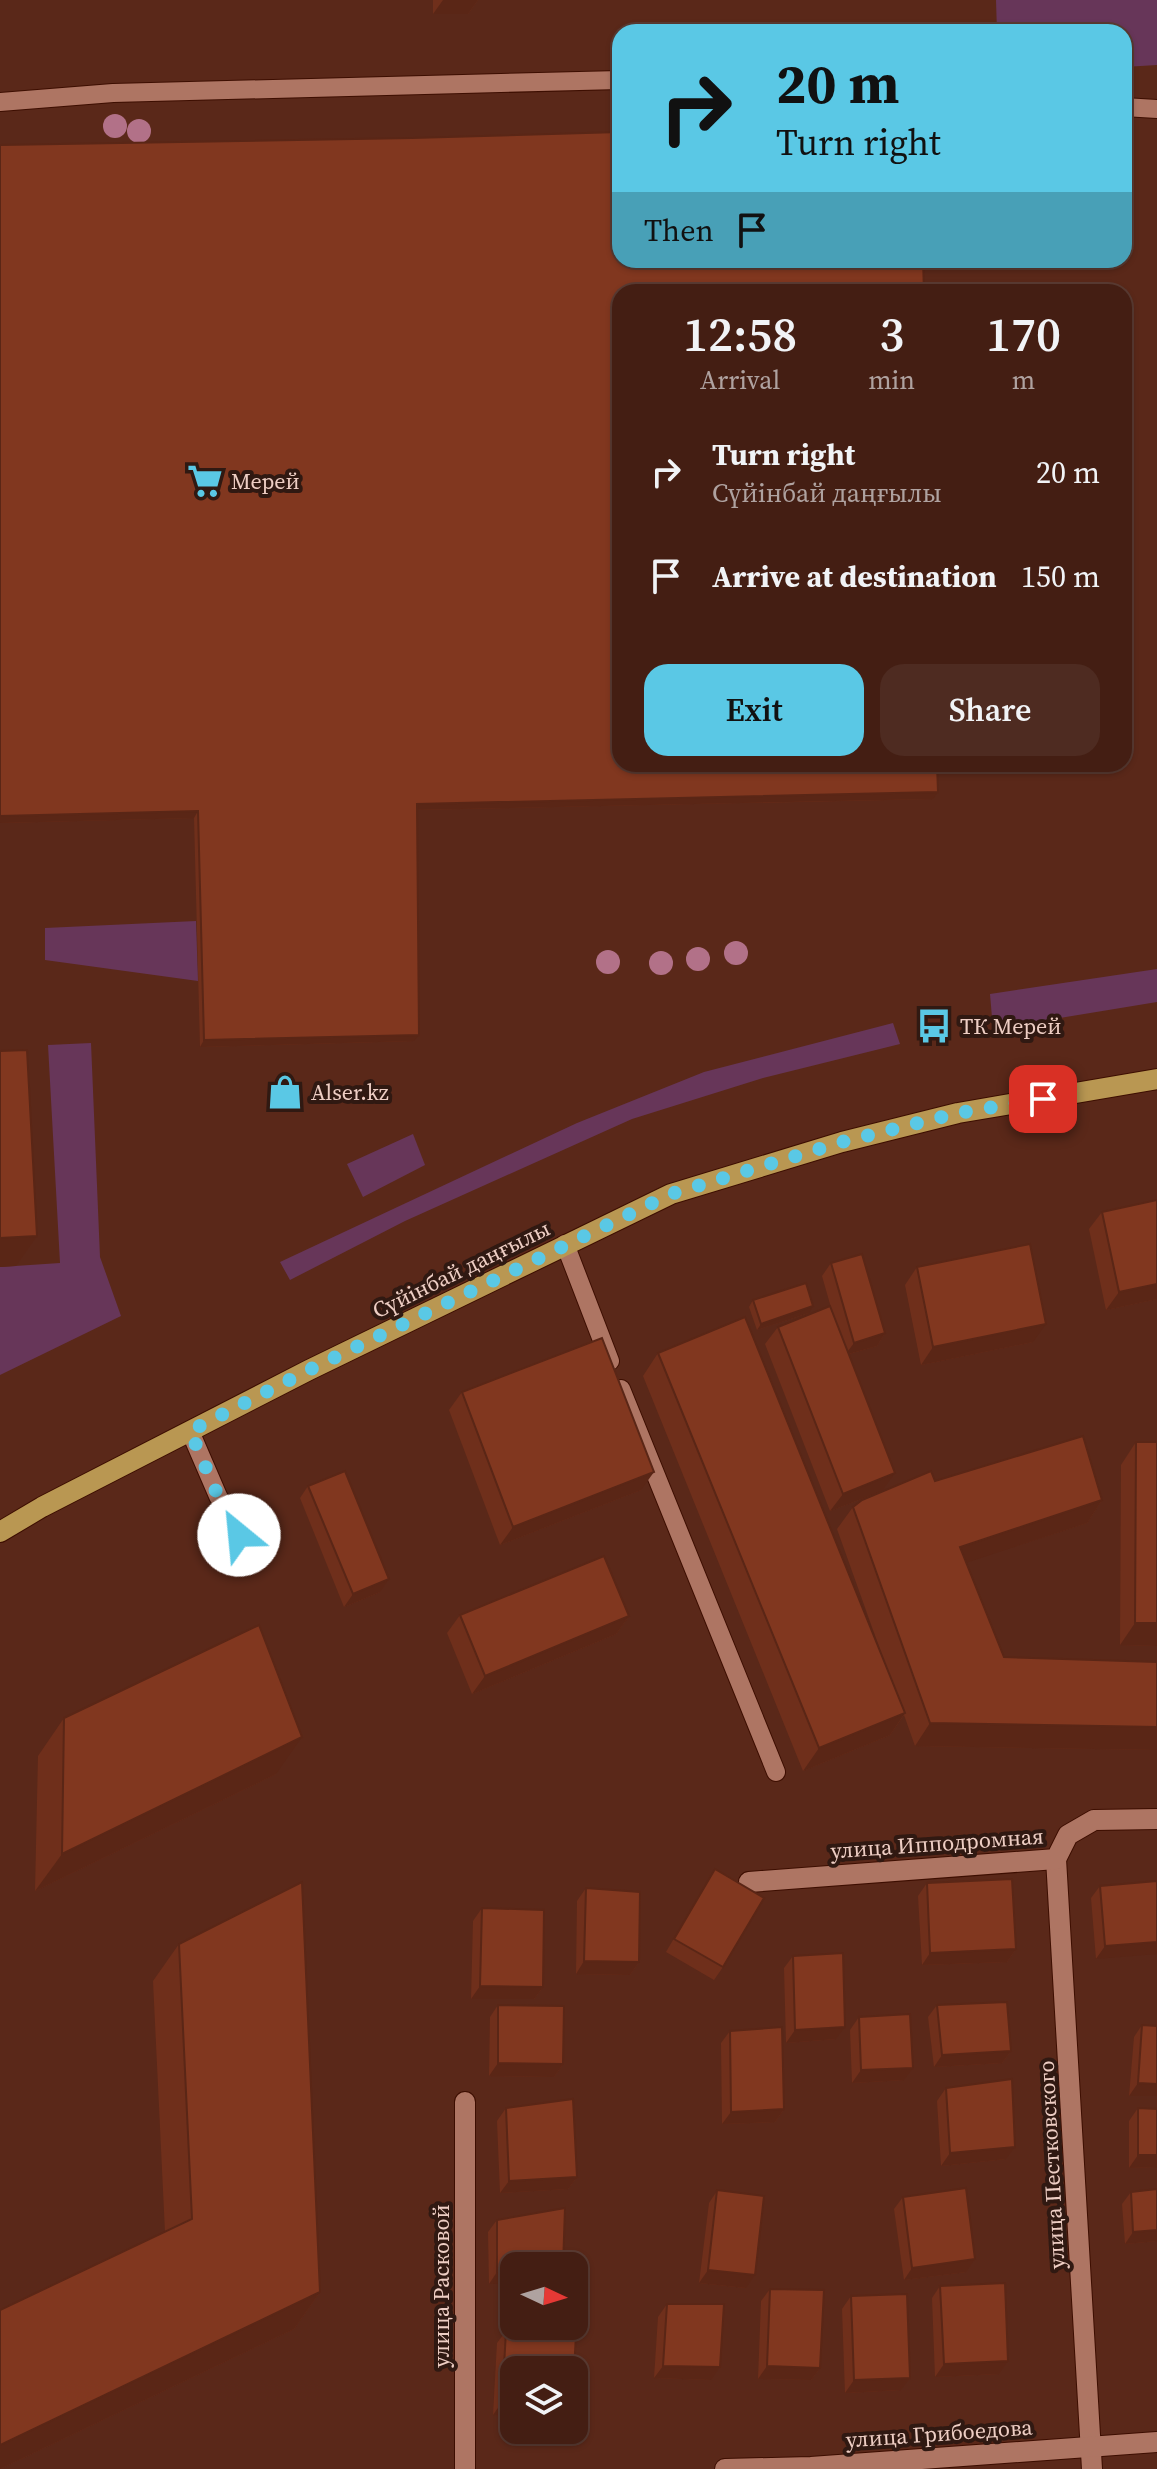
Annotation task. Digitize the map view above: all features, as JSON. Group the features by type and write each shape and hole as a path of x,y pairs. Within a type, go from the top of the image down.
{"main road":[{"name":"Сүйінбай даңғылы","path":"0,1532 190,1431 671,1194 842,1142 958,1113 1157,1079"},
{"name":"Сүйінбай даңғылы","path":"0,1522 42,1507"}],"street":[{"name":"улица Ипподромная","path":"749,1882 1056,1859 1068,1835 1094,1820 1157,1819"},
{"name":"улица Пестковского","path":"1056,1859 1092,2469"},
{"name":"улица Расковой","path":"465,2102 465,2469"},
{"name":"улица Грибоедова","path":"725,2469 811,2467 1157,2442"}],"lane":[{"path":"0,102 113,93 612,80"},
{"path":"1132,107 1157,109"},
{"path":"565,1244 776,1772"},
{"path":"190,1431 239,1535"}],"shaded area":[{"path":"996,0 1157,0 1157,65 1132,67 1132,24 997,24"},
{"path":"196,921 198,981 45,960 45,928"},
{"path":"1157,969 1157,1002 993,1029 990,994"},
{"path":"893,1023 900,1044 763,1078 632,1119 405,1221 290,1280 280,1262 577,1123 704,1072"},
{"path":"91,1043 100,1257 121,1316 0,1375 0,1267 60,1263 48,1045"},
{"path":"413,1134 425,1165 363,1197 347,1164"}],"building":[{"name":"Мерей","path":"612,132 612,268 923,268 924,284 612,284 612,772 937,772 938,792 417,804 419,1035 204,1040 198,811 0,816 0,145"},
{"path":"27,1050 37,1236 0,1238 0,1051"},
{"path":"1157,1200 1157,1284 1119,1292 1102,1212"},
{"path":"1030,1244 1046,1324 933,1347 917,1267"},
{"path":"862,1254 885,1333 854,1343 831,1263"},
{"path":"806,1283 813,1306 761,1324 753,1300"},
{"path":"830,1306 895,1473 843,1494 778,1327"},
{"path":"745,1317 905,1713 819,1748 658,1353"},
{"path":"602,1338 654,1472 513,1527 462,1392"},
{"path":"1083,1436 1102,1500 960,1547 1004,1657 1157,1662 1157,1727 930,1723 853,1507 862,1500 931,1471 935,1481"},
{"path":"1136,1442 1157,1442 1157,1623 1135,1623"},
{"path":"345,1471 389,1579 353,1594 308,1486"},
{"path":"604,1556 629,1616 485,1676 460,1615"},
{"path":"259,1625 302,1737 62,1854 64,1718"},
{"path":"715,1869 764,1898 723,1967 674,1939"},
{"path":"1012,1879 1016,1949 930,1953 927,1883"},
{"path":"1157,1881 1157,1942 1105,1946 1100,1886"},
{"path":"302,1882 320,2292 0,2445 0,2310 192,2219 179,1944"},
{"path":"586,1888 640,1892 639,1962 584,1961"},
{"path":"482,1908 544,1910 543,1987 480,1986"},
{"path":"843,1953 845,2027 795,2030 793,1956"},
{"path":"1007,2002 1011,2051 942,2055 937,2005"},
{"path":"498,2005 564,2006 563,2064 498,2063"},
{"path":"910,2014 913,2068 861,2070 859,2017"},
{"path":"1142,2025 1157,2026 1157,2084 1138,2083"},
{"path":"782,2027 784,2109 731,2112 730,2031"},
{"path":"1012,2079 1015,2147 950,2153 946,2088"},
{"path":"573,2099 577,2177 509,2181 506,2108"},
{"path":"1138,2108 1157,2109 1157,2155 1138,2155"},
{"path":"966,2188 975,2259 912,2268 903,2197"},
{"path":"1157,2189 1157,2230 1133,2232 1131,2192"},
{"path":"717,2190 764,2196 755,2275 708,2270"},
{"path":"565,2208 563,2252 500,2252 500,2272 497,2272 497,2220"},
{"path":"1005,2283 1008,2361 944,2364 940,2286"},
{"path":"770,2289 824,2290 820,2368 767,2366"},
{"path":"907,2294 910,2378 854,2380 851,2296"},
{"path":"667,2304 724,2304 720,2367 663,2366"},
{"path":"505,2340 576,2340 575,2356 505,2356"}],"place":[{"name":"Мерей","path":"205,481"},
{"name":"ТК Мерей","path":"934,1026"},
{"name":"Alser.kz","path":"285,1092"}],"route":[{"path":"239,1535 190,1431 671,1194 842,1142 958,1113 1043,1099"}]}
